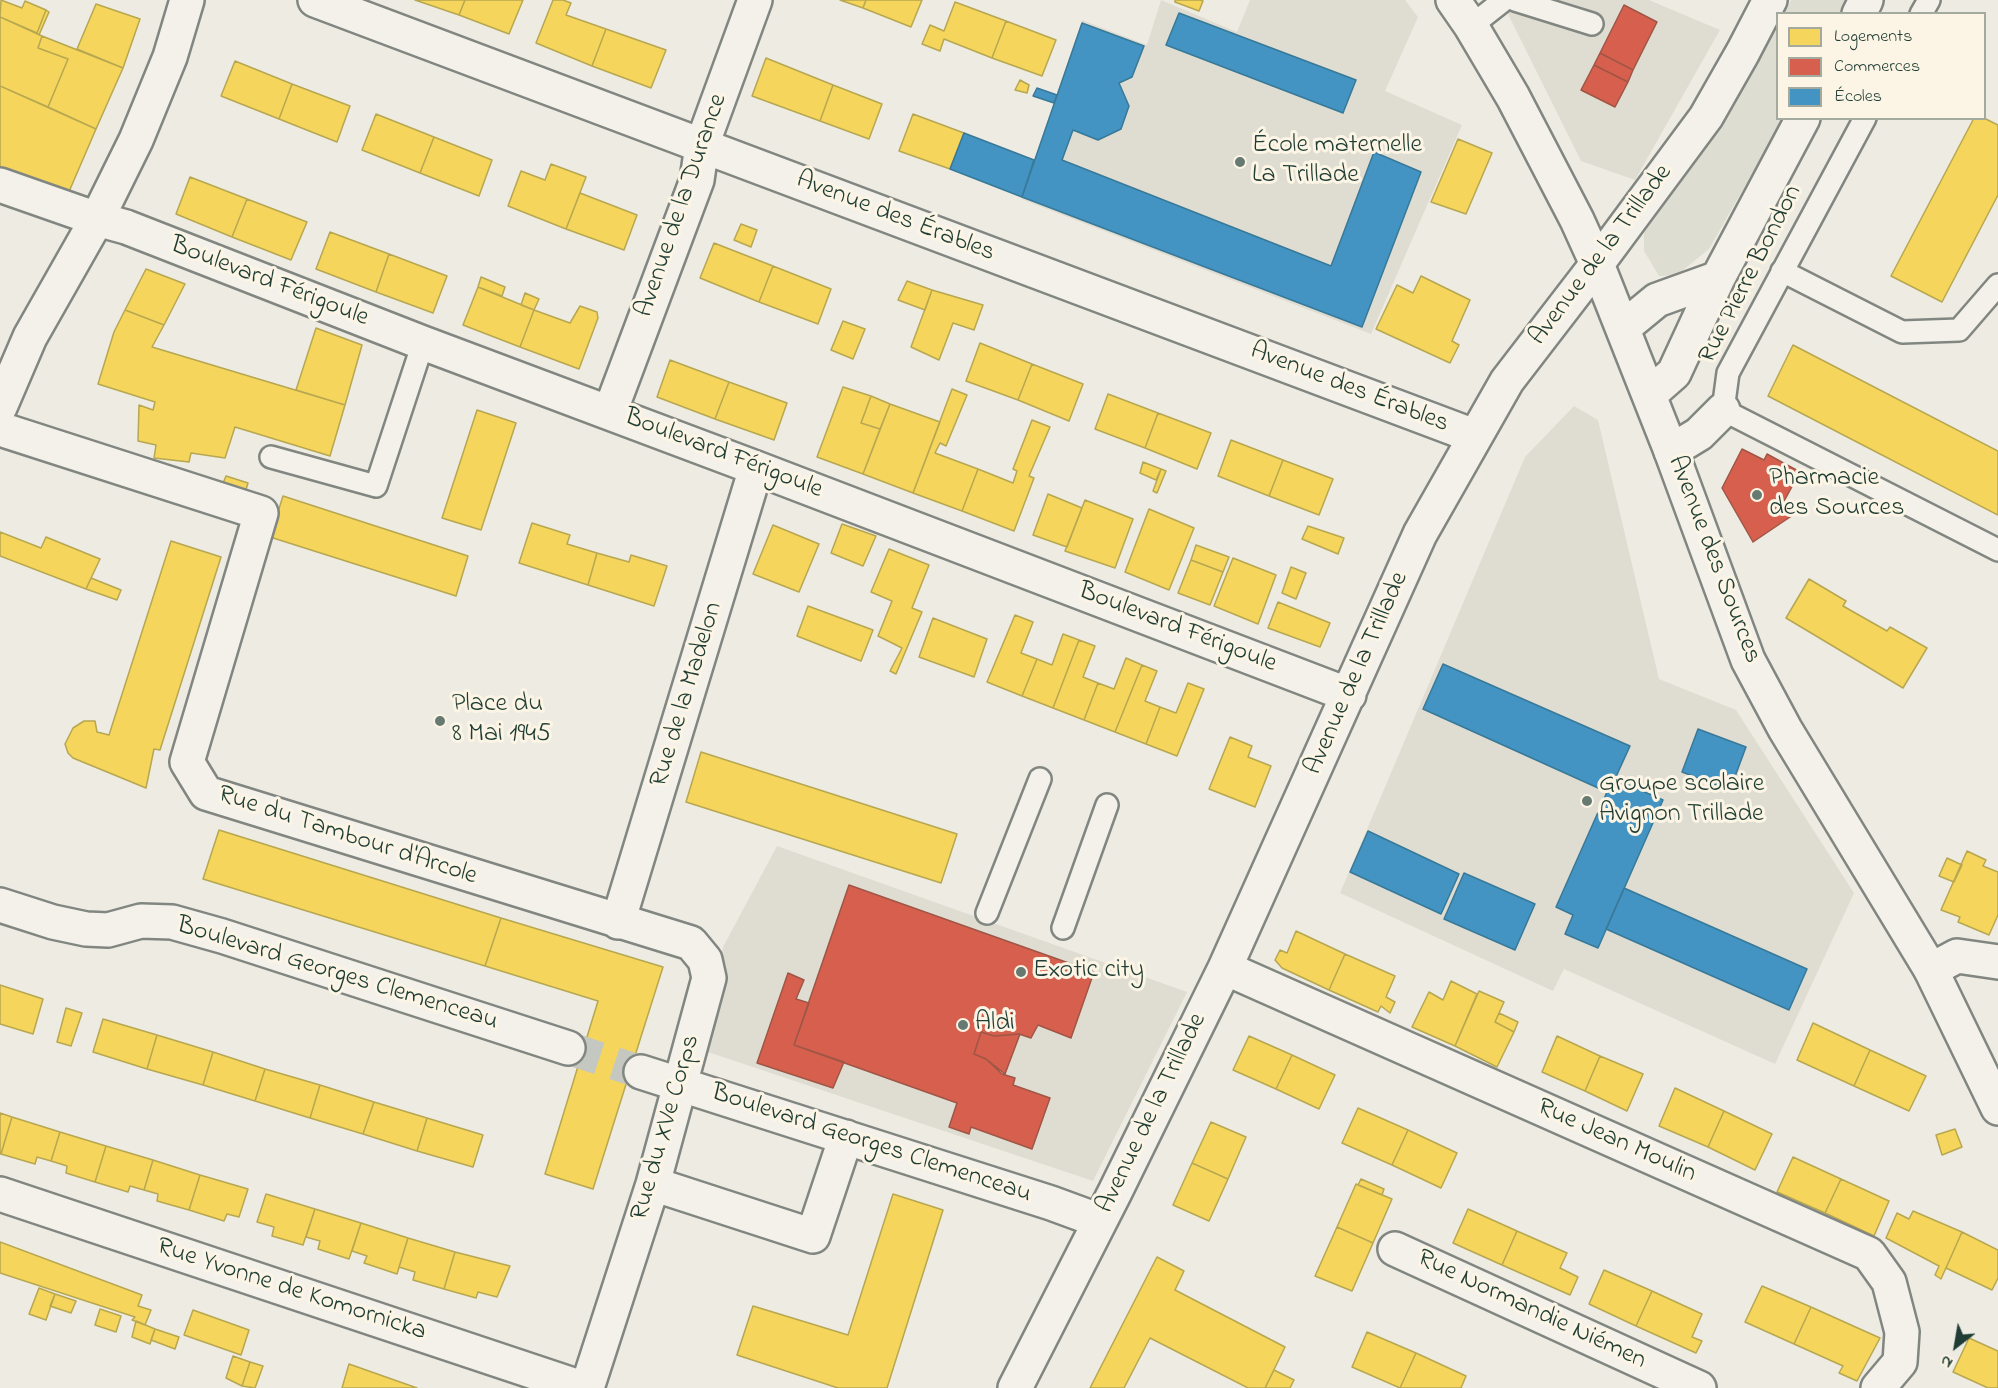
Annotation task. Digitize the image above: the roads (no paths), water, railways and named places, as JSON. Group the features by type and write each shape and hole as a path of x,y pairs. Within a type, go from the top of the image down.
{"street":[{"path":"0,407 30,337 97,219 136,140 166,67 188,0"},
{"name":"Avenue des Érables","path":"315,0 1474,436"},
{"name":"Avenue de la Durance","path":"610,412 697,180 702,145 755,0"},
{"name":"Avenue de la Trillade","path":"1015,1388 1225,968 1420,534 1507,381 1706,117 1770,0"},
{"name":"Avenue des Sources","path":"1462,13 1513,97 1577,220 1597,264 1671,451 1748,660 1785,729 1931,970 1998,1108"},
{"path":"1648,395 1674,373 1718,278 1802,120"},
{"name":"Boulevard Férigoule","path":"0,185 126,227 423,343 610,412 1348,695"},
{"path":"1623,328 1657,300 1718,278"},
{"path":"1671,451 1699,434 1723,410"},
{"name":"Rue du Tambour d'Arcole","path":"0,429 261,513 187,762 206,793 618,922"},
{"name":"Rue de la Madelon","path":"618,922 756,468"},
{"name":"Boulevard Georges Clemenceau","path":"0,905 52,922 86,929 108,930 141,921 172,922 222,936 568,1048"},
{"name":"Rue du XVe Corps","path":"587,1388 653,1184 710,978 705,960 691,943 618,922"},
{"path":"1931,970 1957,956 1998,962"},
{"name":"Rue Jean Moulin","path":"1225,968 1869,1254 1890,1282 1902,1332 1900,1362 1878,1388"},
{"name":"Boulevard Georges Clemenceau","path":"641,1072 1100,1221"},
{"path":"653,1184 813,1236 846,1137"},
{"name":"Rue Yvonne de Komornicka","path":"0,1194 582,1388"},
{"name":"Rue Normandie Niémen","path":"1395,1249 1699,1388"}],"lane":[{"path":"1462,13 1504,0"},
{"path":"1515,0 1592,24"},
{"name":"Rue Pierre Bondon","path":"1723,410 1728,373 1864,120"},
{"path":"1782,271 1902,332 1959,330 1998,285"},
{"path":"271,457 376,486 423,343"},
{"path":"1723,410 1998,550"},
{"path":"987,913 1040,779"},
{"path":"1063,928 1107,805"}],"tunnel":[{"path":"568,1048 641,1072"}],"place":[{"name":"École maternelle La Trillade","path":"1240,162"},
{"name":"Pharmacie des Sources","path":"1757,495"},
{"name":"Place du 8 Mai 1945","path":"440,721"},
{"name":"Groupe scolaire Avignon Trillade","path":"1587,801"},
{"name":"Exotic city","path":"1021,972"},
{"name":"Aldi","path":"963,1025"}]}
